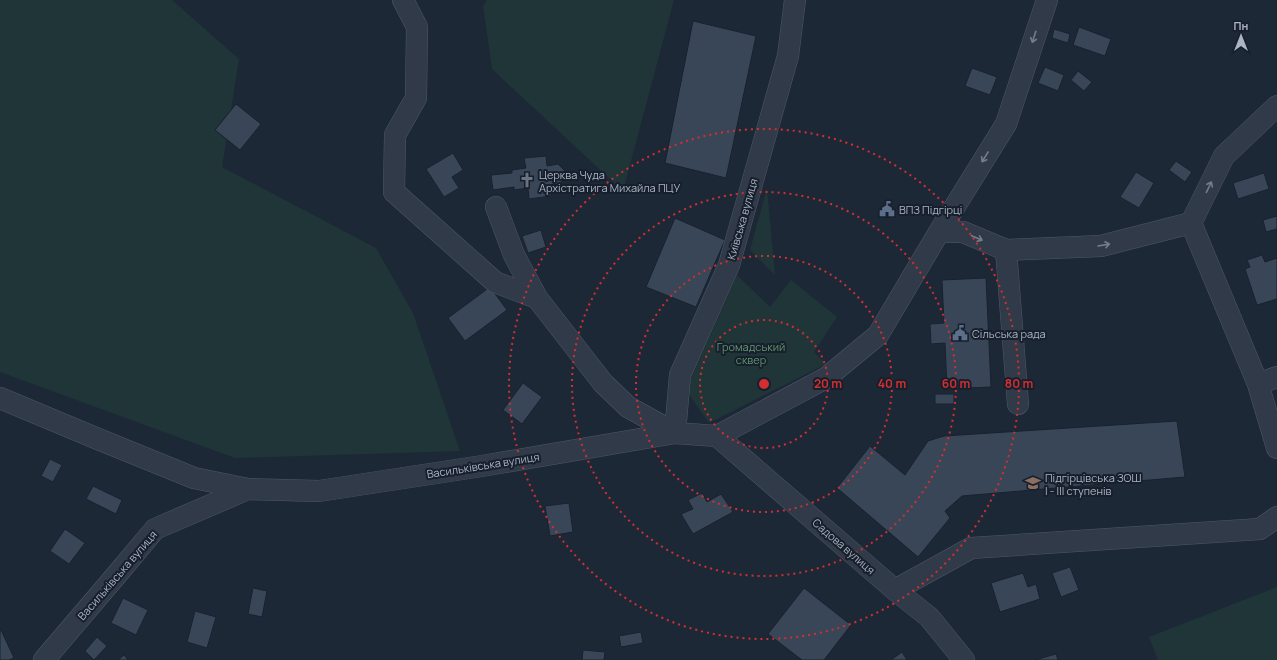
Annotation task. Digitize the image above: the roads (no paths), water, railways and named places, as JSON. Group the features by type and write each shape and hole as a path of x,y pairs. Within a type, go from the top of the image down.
{"street":[{"path":"403,0 417,27 416,98 395,135 394,192 495,282 537,298"},
{"name":"Київська вулиця","path":"675,433 680,375 729,265 788,56 795,0"},
{"path":"717,436 826,378 878,335 939,232 1006,124 1047,0"},
{"path":"939,232 963,232 1006,250 1102,246 1191,223 1224,156 1277,106"},
{"path":"496,207 514,255 537,298 603,383 628,407 675,433"},
{"path":"1191,223 1268,380 1277,448"},
{"path":"1006,250 1018,404"},
{"name":"Васильківська вулиця","path":"0,398 194,478 248,489 319,490 482,466 675,433 717,436"},
{"name":"Садова вулиця","path":"717,436 895,590 929,617 964,660"},
{"name":"Васильківська вулиця","path":"44,660 155,528 248,489"},
{"path":"895,590 971,548 1260,529 1277,518"}],"place":[{"name":"Церква Чуда Архістратига Михайла ПЦУ","path":"527,180"},
{"name":"ВПЗ Підгірці","path":"887,209"},
{"name":"Сільська рада","path":"960,333"},
{"name":"Підгірцівська ЗОШ І - ІІІ ступенів","path":"1033,483"}],"park label":[{"name":"Громадський сквер","path":"751,352"}]}
